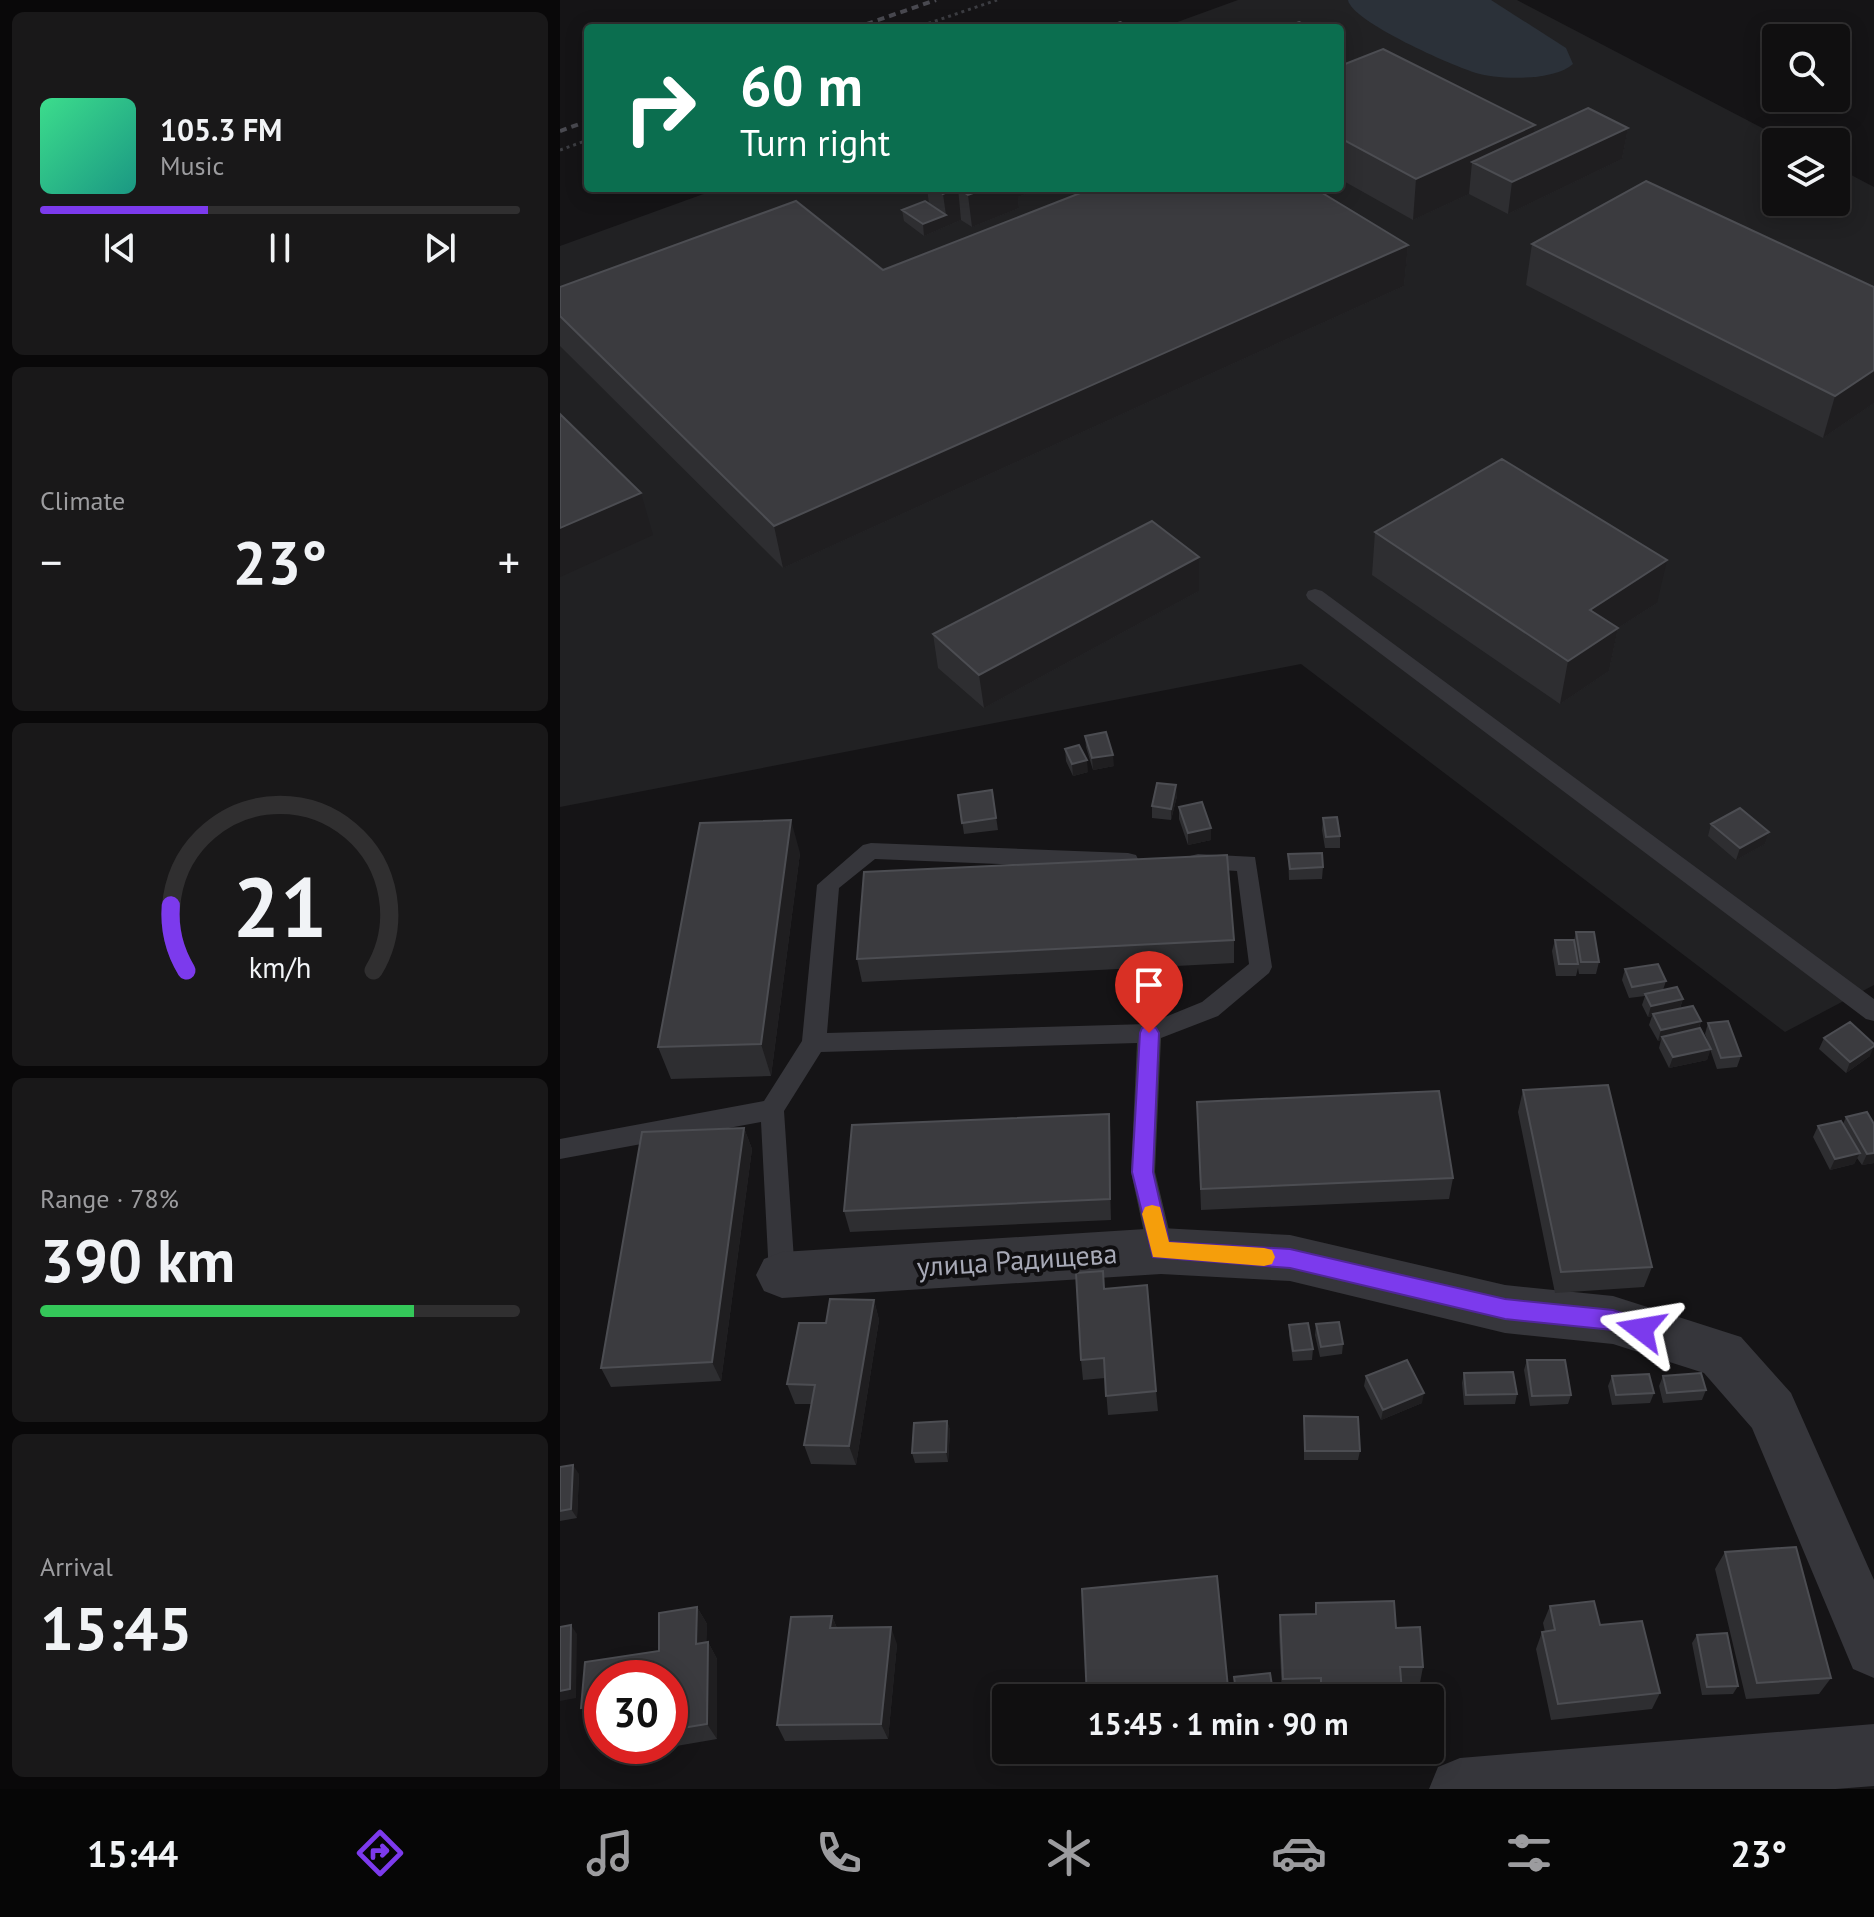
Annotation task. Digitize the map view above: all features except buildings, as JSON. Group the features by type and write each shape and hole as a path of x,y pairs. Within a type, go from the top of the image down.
{"street":[{"name":"улица Радищева","path":"782,1275 1161,1251 1290,1258 1505,1309 1613,1320 1722,1354 1772,1411 1874,1648"},
{"path":"1460,1789 1874,1755"}],"lane":[{"path":"1315,595 1874,1012"},
{"path":"782,1275 772,1110 814,1043 828,885 871,851 1247,863 1261,967 1210,1009 1149,1033 814,1043"},
{"path":"1149,1033 1143,1172 1161,1251"},
{"path":"560,1149 772,1110"}],"path":[{"path":"927,24 997,0"},
{"path":"560,150 584,141"}],"shaded area":[{"path":"1238,0 1517,0 1762,128 1762,216 1850,216 1850,174 1874,187 1874,985 1785,1032 1301,664 560,807 560,246 709,192 1344,192 1344,24 1172,24"},
{"path":"1348,0 1491,0 1566,48 1573,64 1553,74 1526,78 1476,73 1426,53 1384,31 1366,20"}],"railway":[{"path":"867,24 936,0"},
{"path":"560,131 584,122"}],"slow traffic":[{"path":"1152,1214 1161,1251 1264,1257"}],"route":[{"path":"1149,1033 1143,1172 1161,1251 1290,1258 1505,1309 1613,1320 1641,1329"}]}
